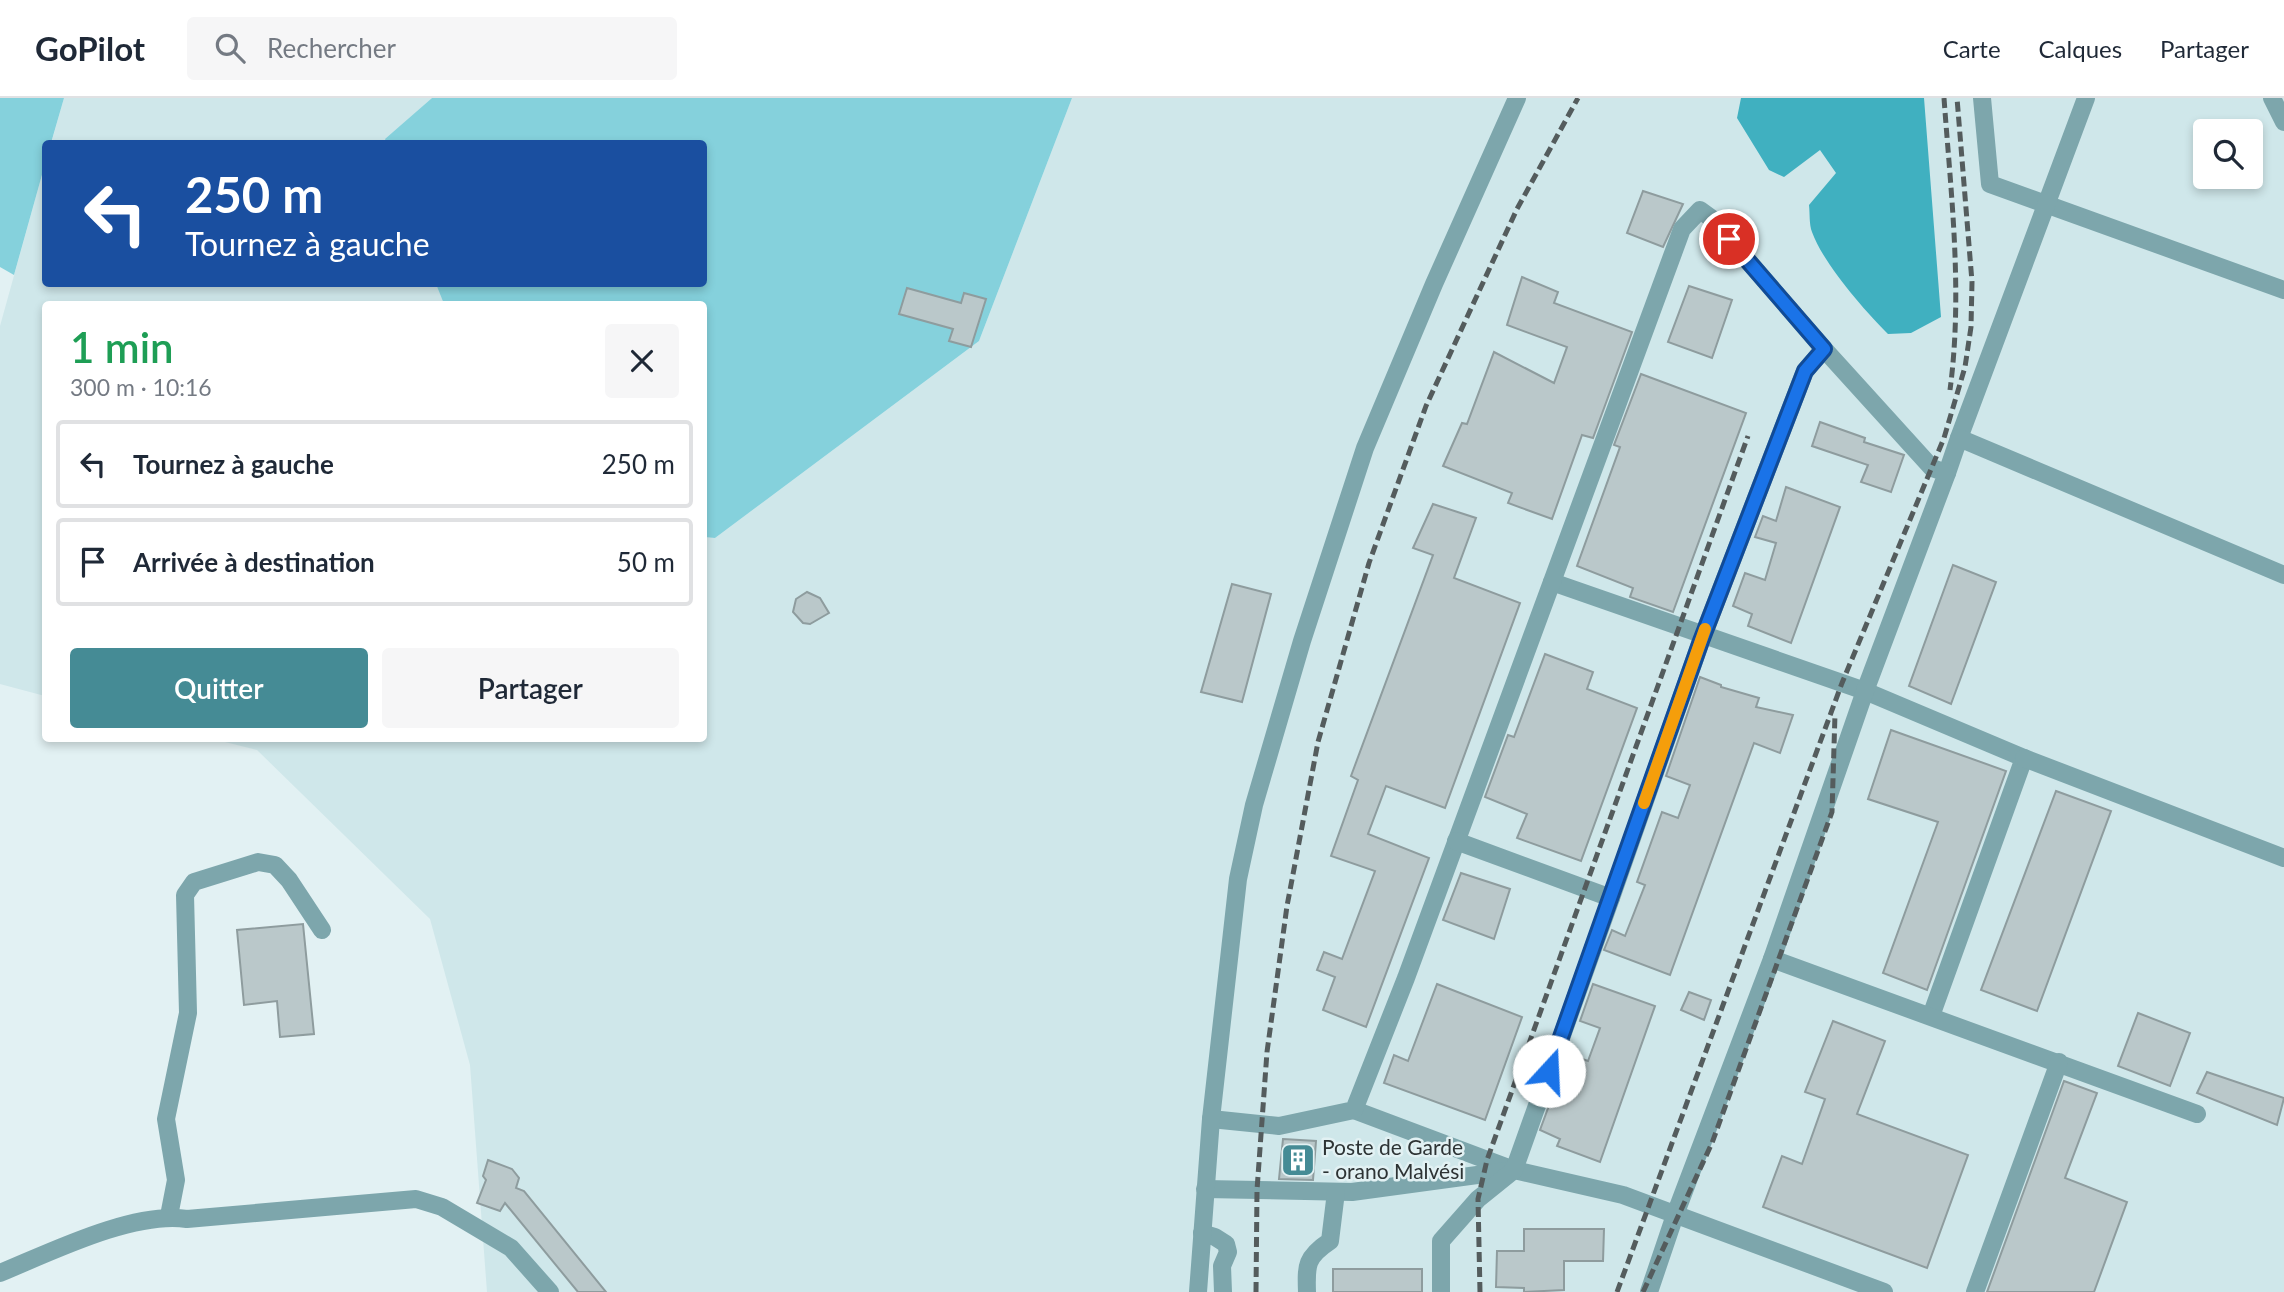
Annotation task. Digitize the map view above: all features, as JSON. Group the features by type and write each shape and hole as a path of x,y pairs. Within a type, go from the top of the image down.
{"street":[{"path":"1198,1292 1211,1119 1238,879 1254,805 1295,666 1365,448 1517,98"},
{"path":"1982,98 1990,184 2284,289"},
{"path":"1648,1292 1772,959 1865,691 2086,98"},
{"path":"2272,98 2284,122"},
{"path":"1353,1110 1406,978 1682,229 1700,210 1711,218 1824,349 1932,468 1947,472"},
{"path":"1441,1292 1441,1241 1478,1199 1514,1170 1703,634 1805,371 1824,349"},
{"path":"1959,438 2284,575"},
{"path":"1552,582 1865,691 2024,758 2284,858"},
{"path":"1931,1016 2024,758"},
{"path":"1457,841 1611,898"},
{"path":"169,1216 176,1180 166,1119 188,1013 185,895 194,882 258,862 275,865 289,880 322,930"},
{"path":"1772,959 2197,1114"},
{"path":"1975,1292 2059,1062"},
{"path":"1211,1119 1279,1126 1353,1110 1514,1170 1623,1195 1884,1292"},
{"path":"1205,1189 1352,1192 1514,1170"},
{"path":"1307,1292 1307,1272 1314,1252 1330,1241 1336,1192"},
{"path":"0,1273 92,1235 169,1216 187,1219 416,1199 443,1207 511,1248 550,1292"},
{"path":"1202,1233 1226,1244 1228,1252 1222,1266 1223,1292"}],"shaded area":[{"path":"0,98 64,98 52,140 42,140 42,175 14,275 0,267"},
{"path":"64,98 432,98 386,140 52,140"},
{"path":"432,98 1072,98 979,341 715,538 707,537 707,301 443,301 437,287 707,287 707,140 385,139"},
{"path":"1072,98 2284,98 2284,1292 487,1292 470,1065 430,919 257,750 225,742 707,742 707,537 715,538 979,341"},
{"path":"1741,98 1924,98 1941,317 1911,333 1888,334 1845,286 1825,258 1811,229 1809,205 1836,173 1820,150 1784,177 1769,170 1737,118"},
{"path":"42,175 42,287 437,287 443,301 42,301 42,695 0,684 0,326"}],"building":[{"path":"1643,191 1683,204 1663,247 1627,233"},
{"path":"1522,277 1558,292 1554,303 1632,332 1593,438 1582,435 1552,519 1508,503 1512,493 1443,466 1462,423 1467,424 1494,352 1554,383 1567,347 1507,325"},
{"path":"1689,286 1732,300 1712,358 1668,342"},
{"path":"907,288 961,303 964,293 986,299 971,347 949,341 953,329 899,314"},
{"path":"1641,374 1746,413 1673,612 1630,597 1633,588 1577,566 1620,447 1614,445"},
{"path":"1820,422 1865,438 1864,442 1904,455 1891,492 1861,482 1868,465 1812,446"},
{"path":"1786,487 1840,507 1791,643 1748,626 1752,614 1733,606 1745,573 1765,580 1776,543 1755,537 1763,516 1776,521"},
{"path":"1433,504 1476,518 1454,578 1520,603 1445,808 1386,786 1368,834 1429,858 1366,1027 1323,1010 1335,977 1317,970 1324,952 1342,959 1375,871 1331,856 1358,780 1351,776 1433,555 1413,548"},
{"path":"1953,565 1996,582 1951,704 1909,686"},
{"path":"1232,584 1271,594 1242,702 1201,692"},
{"path":"807,592 820,598 829,613 810,624 803,623 793,612 796,599"},
{"path":"1545,654 1593,672 1587,689 1637,708 1581,861 1517,838 1527,814 1485,797 1508,735 1514,737"},
{"path":"1700,677 1721,687 1759,698 1756,707 1793,715 1780,753 1754,743 1670,975 1604,950 1612,930 1625,936 1645,885 1637,882 1662,812 1678,818 1690,785 1666,776"},
{"path":"1891,730 2006,771 1927,990 1883,973 1938,822 1868,799"},
{"path":"2056,791 2111,811 2037,1011 1981,990"},
{"path":"1461,873 1510,889 1494,939 1443,920"},
{"path":"303,924 314,1034 280,1037 277,1001 244,1005 237,930"},
{"path":"1437,984 1522,1017 1485,1120 1384,1083 1394,1055 1408,1061"},
{"path":"1593,984 1655,1006 1600,1162 1557,1146 1560,1139 1540,1130 1568,1054 1588,1061 1600,1028 1580,1021"},
{"path":"1689,992 1711,1000 1704,1020 1681,1010"},
{"path":"2138,1013 2190,1033 2170,1086 2118,1066"},
{"path":"1833,1021 1885,1041 1857,1114 1968,1155 1927,1268 1763,1207 1782,1156 1802,1164 1825,1099 1805,1092"},
{"path":"2207,1072 2284,1098 2277,1125 2197,1093"},
{"path":"2064,1081 2097,1093 2065,1178 2127,1202 2094,1292 1987,1292"},
{"name":"Poste de Garde - orano Malvési","path":"1283,1139 1316,1141 1313,1180 1279,1179"},
{"path":"488,1160 512,1169 519,1178 516,1188 524,1191 606,1292 578,1292 505,1203 500,1211 477,1203 486,1180 483,1176"},
{"path":"1524,1229 1604,1229 1603,1261 1564,1261 1564,1290 1524,1292 1524,1288 1496,1287 1497,1251 1524,1251"},
{"path":"1333,1269 1422,1269 1422,1292 1333,1292"}],"railway":[{"path":"1256,1292 1257,1190 1267,1052 1287,906 1318,742 1369,563 1426,406 1517,209 1578,98"},
{"path":"1944,98 1956,280 1950,390"},
{"path":"1617,1292 1842,683 1944,438 1965,367 1971,327 1972,282 1957,98"},
{"path":"1480,1292 1478,1199 1487,1160 1748,436"},
{"path":"1643,1292 1712,1143 1832,812 1835,714"}],"slow traffic":[{"path":"1644,803 1705,629"}],"place":[{"name":"Poste de Garde - orano Malvési","path":"1298,1160"}],"route":[{"path":"1549,1071 1701,641 1805,371 1824,349 1729,239"}]}
